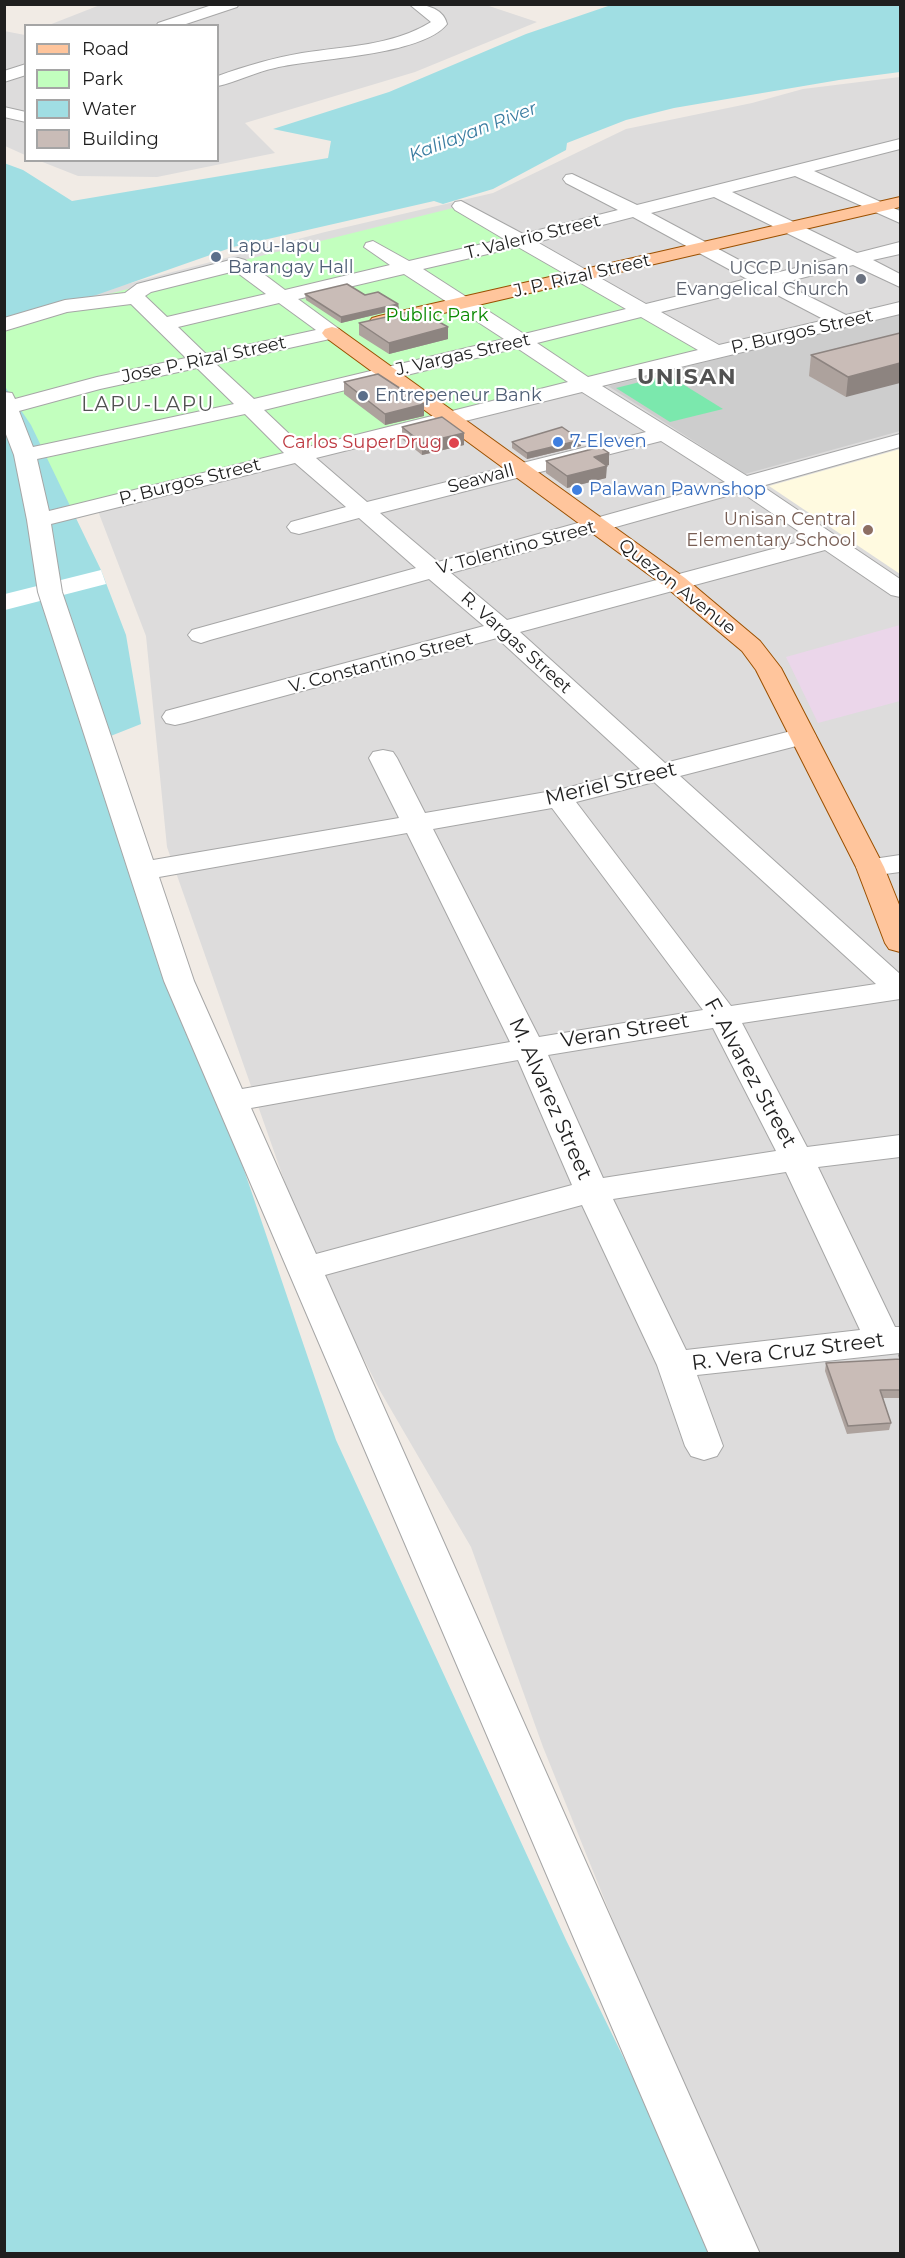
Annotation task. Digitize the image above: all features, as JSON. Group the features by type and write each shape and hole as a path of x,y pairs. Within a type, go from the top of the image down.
{"main road":[{"name":"J. P. Rizal Street","path":"351,329 900,202"},
{"name":"Quezon Avenue","path":"351,329 389,373 676,583 761,657 870,867 900,943"}],"street":[{"path":"169,24 232,4"},
{"path":"219,81 281,61 391,43 421,35 439,24 438,19 416,4"},
{"path":"226,61 253,69"},
{"path":"5,76 24,70"},
{"path":"5,76 24,80"},
{"path":"853,140 900,164"},
{"name":"T. Valerio Street","path":"164,324 522,240 900,144"},
{"path":"797,170 900,219"},
{"path":"572,179 637,211 765,283 844,322"},
{"path":"714,190 900,281"},
{"path":"461,206 716,352"},
{"path":"373,247 466,303 587,386 746,484 900,590"},
{"name":"J. Vargas Street","path":"25,455 249,407 765,283 900,248"},
{"path":"4,325 65,306 135,295 144,288 238,264 283,297 351,329"},
{"name":"R. Vargas Street","path":"135,295 299,455 504,631 900,990"},
{"name":"P. Burgos Street","path":"39,520 900,308"},
{"name":"Jose P. Rizal Street","path":"5,403 351,329"},
{"path":"5,403 25,455 39,520 50,592 179,981 735,2253"},
{"name":"Seawall","path":"299,527 518,469 664,434"},
{"name":"V. Tolentino Street","path":"201,635 900,440"},
{"name":"V. Constantino Street","path":"175,717 504,631 831,541"},
{"name":"Meriel Street","path":"142,871 559,798 803,736"},
{"name":"M. Alvarez Street","path":"383,759 528,1046 592,1191 675,1365 704,1446"},
{"name":"F. Alvarez Street","path":"559,798 722,1015 892,1340"},
{"path":"870,867 900,864"},
{"name":"Veran Street","path":"231,1101 528,1046 900,990"},
{"path":"304,1269 592,1191 797,1159 900,1146"},
{"name":"R. Vera Cruz Street","path":"675,1365 892,1340"}],"shaded area":[{"path":"483,4 537,22 415,72 245,123 275,153 157,177 78,176 43,162 219,162 219,24 52,24 100,5"},
{"path":"4,31 24,35 24,155 5,146"},
{"path":"900,77 900,2253 747,2253 543,1747 471,1547 379,1389 309,1251 167,847 146,636 73,446 16,313 325,232 493,193 626,129 752,103 803,89"},
{"path":"900,314 900,431 745,474 608,386"},
{"name":"Unisan Central Elementary School","path":"900,449 900,574 769,486"},
{"path":"900,625 900,701 818,723 786,657"}],"green space":[{"name":"Public Park","path":"461,206 716,352 39,520 5,406 4,320"},
{"path":"668,375 723,409 670,422 616,388"}],"water":[{"name":"Kalilayan River","path":"614,4 900,5 900,72 674,108 626,120 567,143 566,150 493,189 443,204 434,201 233,247 65,306 5,321 4,163 23,170 72,201 328,158 331,141 273,129 389,92 526,34"},
{"path":"4,385 31,425 101,570 126,635 141,724 98,741 336,1440 566,1940 719,2253 5,2253"}],"pier":[{"path":"101,570 106,584 5,610 5,594"}],"building":[{"path":"347,284 365,295 378,292 398,304 341,317 305,294"},
{"path":"418,310 448,327 389,343 359,323"},
{"path":"900,333 900,363 848,377 811,355"},
{"path":"378,374 424,404 385,414 344,382"},
{"path":"442,417 464,433 422,443 402,427"},
{"path":"562,427 581,440 527,453 512,442"},
{"path":"600,447 609,453 594,457 607,466 567,476 546,461"},
{"path":"900,1359 900,1390 880,1390 891,1423 848,1426 826,1363"}],"place":[{"name":"Lapu-lapu Barangay Hall","path":"216,257"},
{"name":"UCCP Unisan Evangelical Church","path":"861,279"},
{"name":"Entrepeneur Bank","path":"363,396"},
{"name":"7-Eleven","path":"558,442"},
{"name":"Carlos SuperDrug","path":"454,443"},
{"name":"Palawan Pawnshop","path":"577,490"},
{"name":"Unisan Central Elementary School","path":"868,530"}],"district":[{"name":"UNISAN","path":"687,378"},
{"name":"LAPU-LAPU","path":"148,405"}]}
